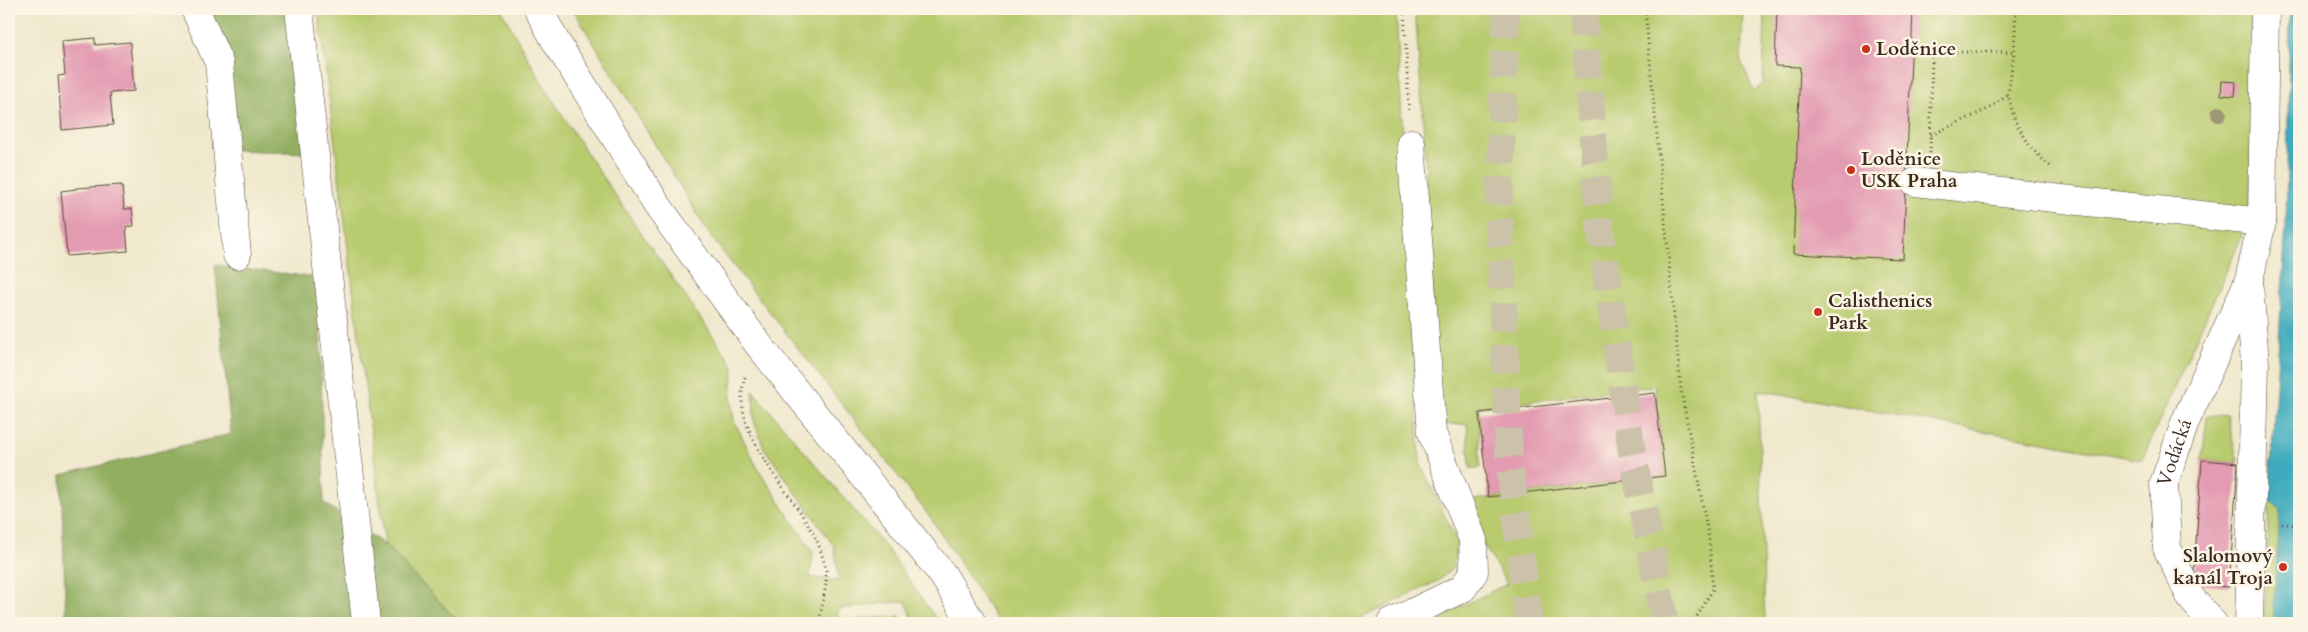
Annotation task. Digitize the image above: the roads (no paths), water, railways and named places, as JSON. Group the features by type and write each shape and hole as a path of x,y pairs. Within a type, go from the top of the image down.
{"street":[{"path":"195,9 219,63 237,255"},
{"path":"299,9 366,623"},
{"path":"538,9 555,40 657,205 758,344 943,576 972,623"},
{"name":"Vodácká","path":"2214,623 2190,598 2167,548 2164,483 2186,420 2249,280 2262,222 2265,9"},
{"path":"1391,623 1463,588 1474,572 1473,540 1432,433 1411,143"},
{"path":"1922,183 2262,222"},
{"name":"Vodácká","path":"2249,280 2255,364 2249,623"}],"water":[{"path":"2290,9 2299,9 2299,623 2273,623 2280,509 2269,499 2286,225"}],"tunnel":[{"path":"1506,9 1499,206 1509,458 1529,623"},
{"path":"1583,9 1600,228 1632,452 1665,623"}],"place":[{"name":"Loděnice","path":"1866,49"},
{"name":"Loděnice USK Praha","path":"1851,170"},
{"name":"Calisthenics Park","path":"1818,312"},
{"name":"Slalomový kanál Troja","path":"2283,567"}]}
